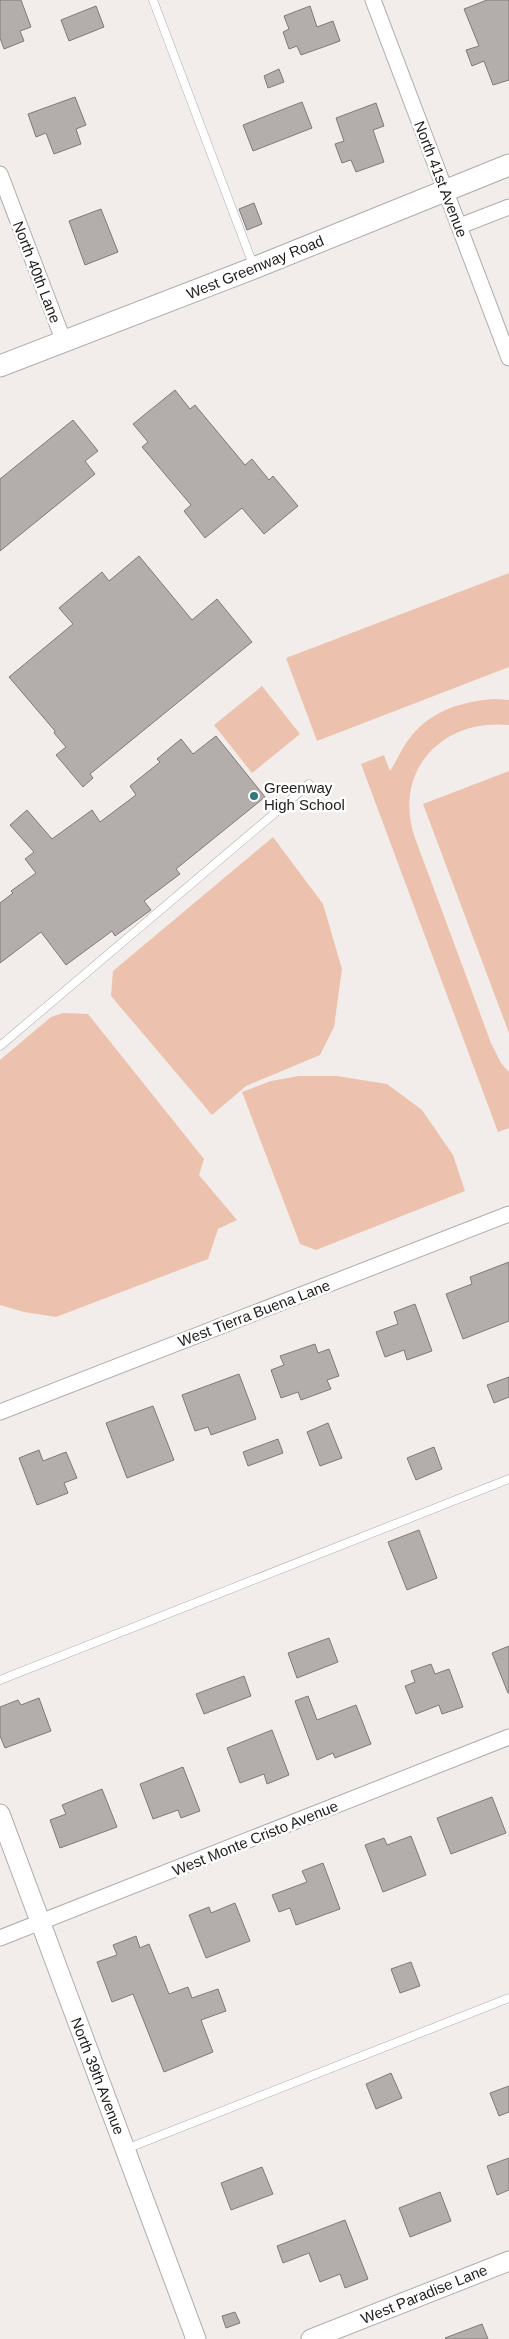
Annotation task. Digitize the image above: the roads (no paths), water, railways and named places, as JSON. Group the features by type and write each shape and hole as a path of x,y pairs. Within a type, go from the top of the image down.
{"main road":[{"name":"West Greenway Road","path":"0,366 254,268 509,165"}],"street":[{"name":"North 41st Avenue","path":"373,0 509,358"},
{"name":"North 40th Lane","path":"0,174 64,342"},
{"path":"460,226 509,207"},
{"name":"West Tierra Buena Lane","path":"0,1412 509,1214"},
{"name":"West Monte Cristo Avenue","path":"0,1938 509,1737"},
{"name":"North 39th Avenue","path":"0,1814 196,2339"},
{"name":"West Paradise Lane","path":"311,2339 509,2261"}],"lane":[{"path":"153,0 254,268"},
{"path":"0,1046 309,784"},
{"path":"0,1680 509,1479"},
{"path":"126,2149 509,1998"}],"place":[{"name":"Greenway High School","path":"254,796"}]}
